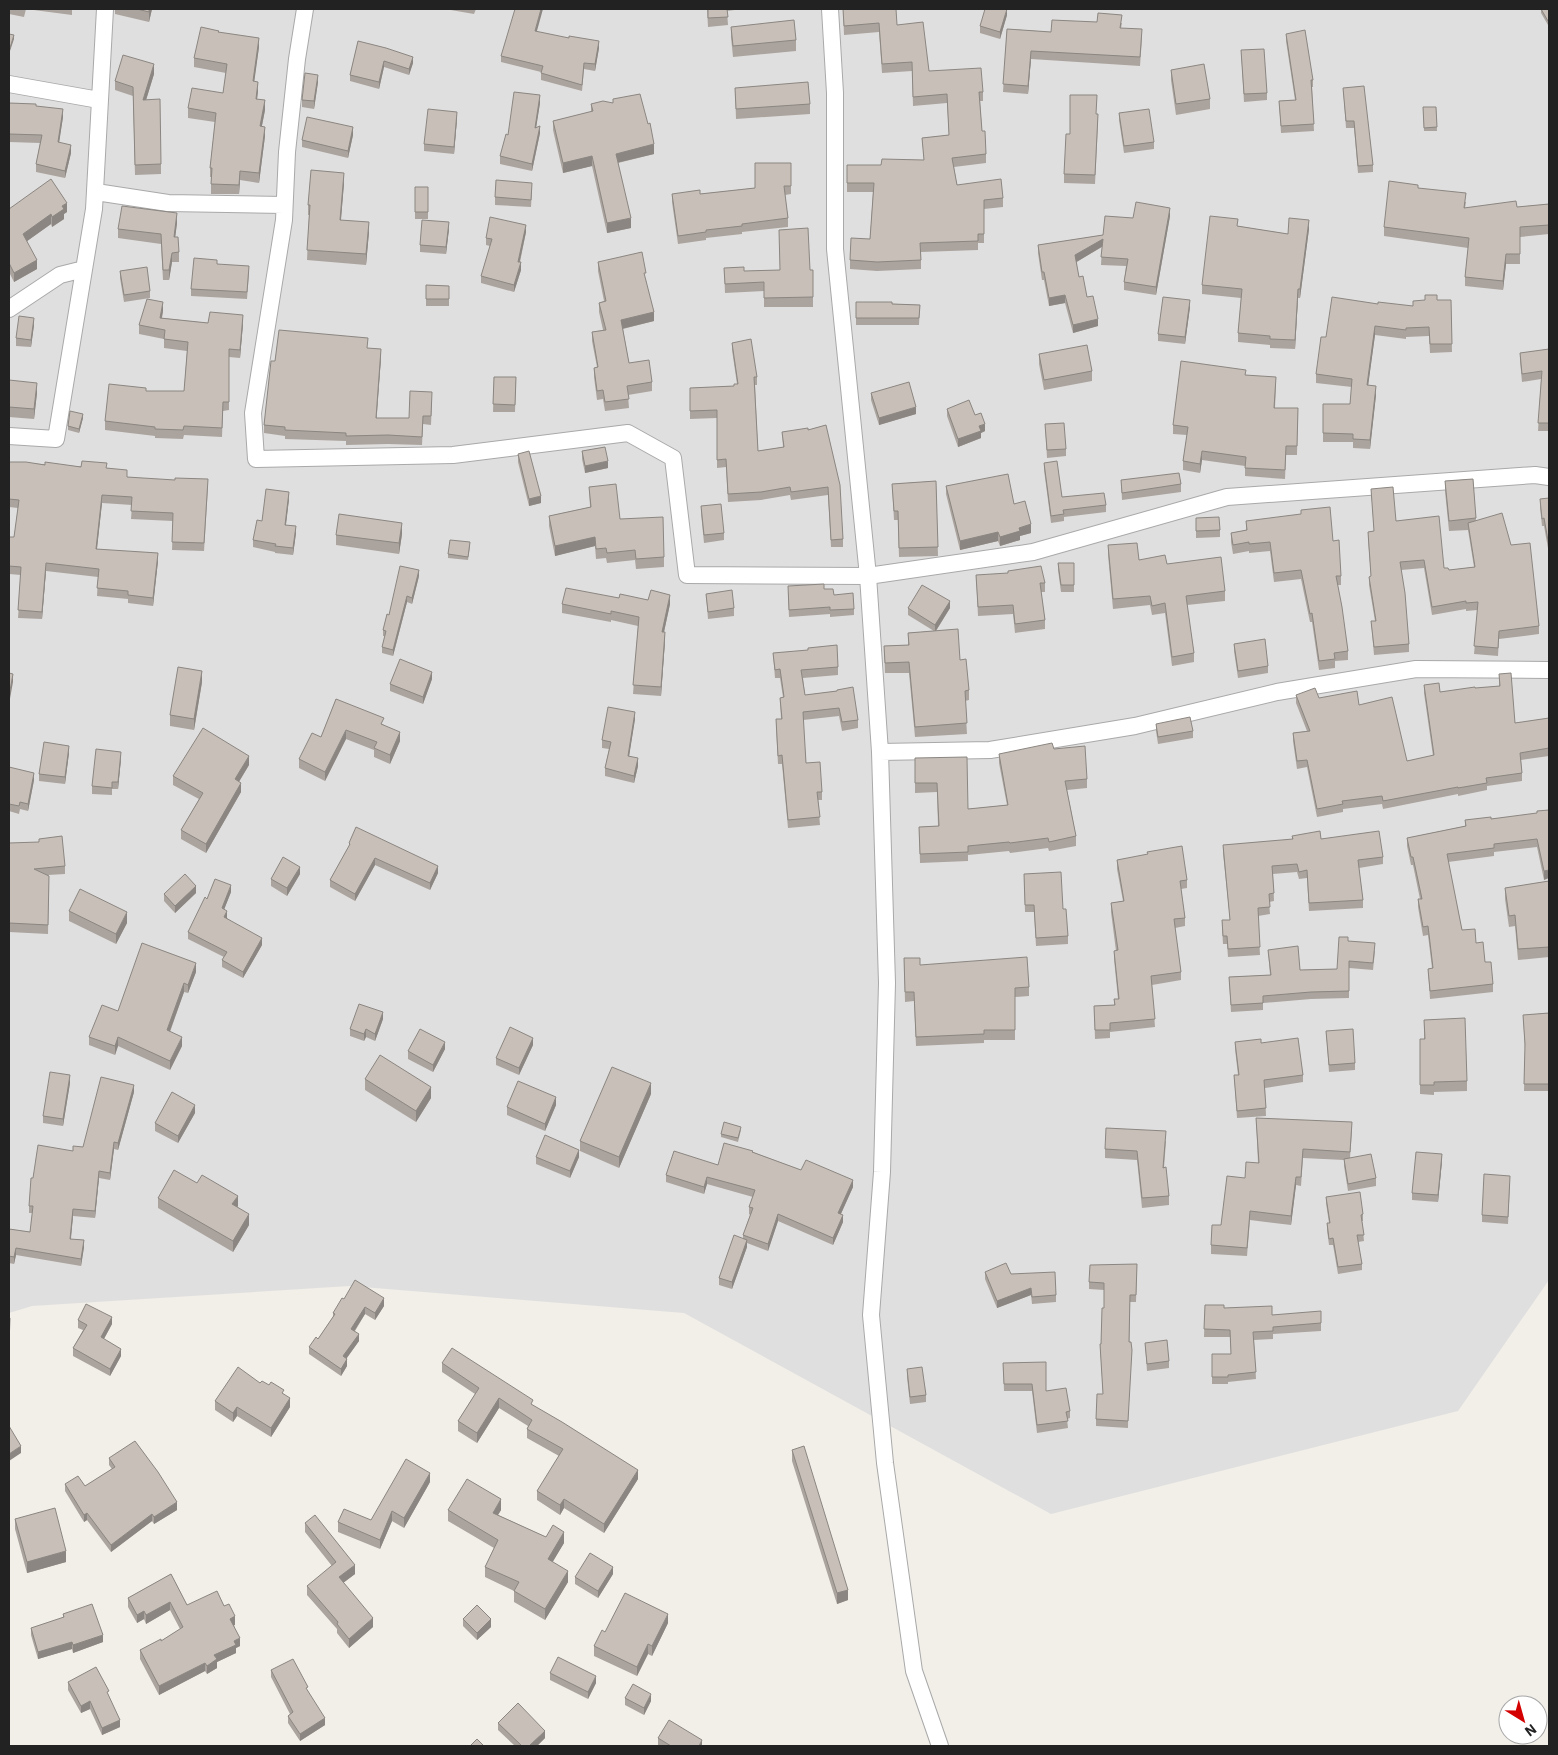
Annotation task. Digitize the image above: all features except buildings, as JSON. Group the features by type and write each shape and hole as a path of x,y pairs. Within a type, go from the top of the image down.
{"street":[{"path":"9,436 56,439 96,192 99,100 105,9"},
{"path":"305,9 297,59 278,258 253,413 256,459 453,455 628,433 673,458 687,575 868,576 1033,552 1227,497 1525,476 1549,476"},
{"path":"830,9 835,92 835,248 868,576 880,752 887,983 882,1172 871,1315 885,1462 914,1671 940,1746"},
{"path":"9,84 99,100"},
{"path":"96,192 168,203 284,205"},
{"path":"9,309 60,275 84,270"},
{"path":"880,752 990,750 1135,726 1277,692 1416,669 1549,670"}],"shaded area":[{"path":"9,9 1549,9 1549,1280 1458,1411 1051,1514 684,1313 350,1286 32,1306 9,1313"}]}
